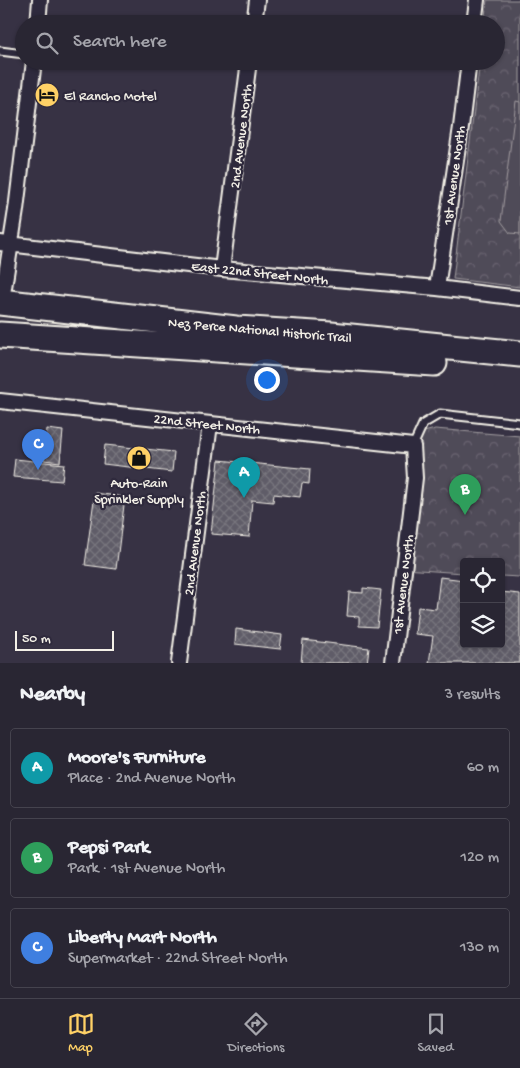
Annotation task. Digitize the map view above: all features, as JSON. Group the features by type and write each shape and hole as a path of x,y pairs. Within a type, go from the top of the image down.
{"highway":[{"name":"Nez Perce National Historic Trail","path":"0,309 331,336 520,354"},
{"name":"Nez Perce National Historic Trail","path":"0,335 414,361 520,370"}],"street":[{"path":"39,15 40,0"},
{"path":"255,15 257,0"},
{"path":"475,15 477,0"},
{"path":"0,309 5,243 16,210 33,70"},
{"name":"2nd Avenue North","path":"222,269 248,70"},
{"name":"1st Avenue North","path":"437,288 468,70"},
{"name":"East 22nd Street North","path":"5,243 222,269 437,288 520,298"},
{"name":"22nd Street North","path":"0,401 413,446"},
{"name":"2nd Avenue North","path":"179,663 210,424"},
{"name":"1st Avenue North","path":"393,663 415,478 413,446"}],"lane":[{"path":"0,52 15,53"},
{"path":"413,446 423,424 440,414 520,423"}],"green space":[{"path":"487,0 520,0 520,287 453,279 479,70 505,70 505,15 485,15"},
{"path":"516,101 520,102 520,234 510,233 501,221"},
{"path":"435,429 520,436 520,577 505,576 505,558 460,558 460,573 404,569 413,446 424,432"}],"building":[{"path":"47,429 63,431 60,462 44,460"},
{"name":"Auto-Rain Sprinkler Supply","path":"105,445 174,452 172,472 103,464"},
{"path":"15,459 64,464 62,481 13,477"},
{"path":"219,460 310,469 309,484 302,483 300,497 274,494 273,502 252,500 249,537 211,534"},
{"path":"95,493 125,497 116,569 85,565"},
{"path":"440,577 460,580 460,648 505,648 505,592 520,594 520,663 429,663 433,636 415,634 418,607 436,609"},
{"path":"363,588 381,590 377,627 359,626 359,617 347,616 349,592 363,593"},
{"path":"236,629 282,635 280,649 235,644"},
{"path":"303,640 369,648 367,663 301,663"}],"place":[{"name":"El Rancho Motel","path":"47,95"},
{"name":"Auto-Rain Sprinkler Supply","path":"139,458"},
{"name":"Liberty Mart North","path":"38,470"},
{"name":"Moore's Furniture","path":"244,498"},
{"name":"Pepsi Park","path":"465,515"}]}
